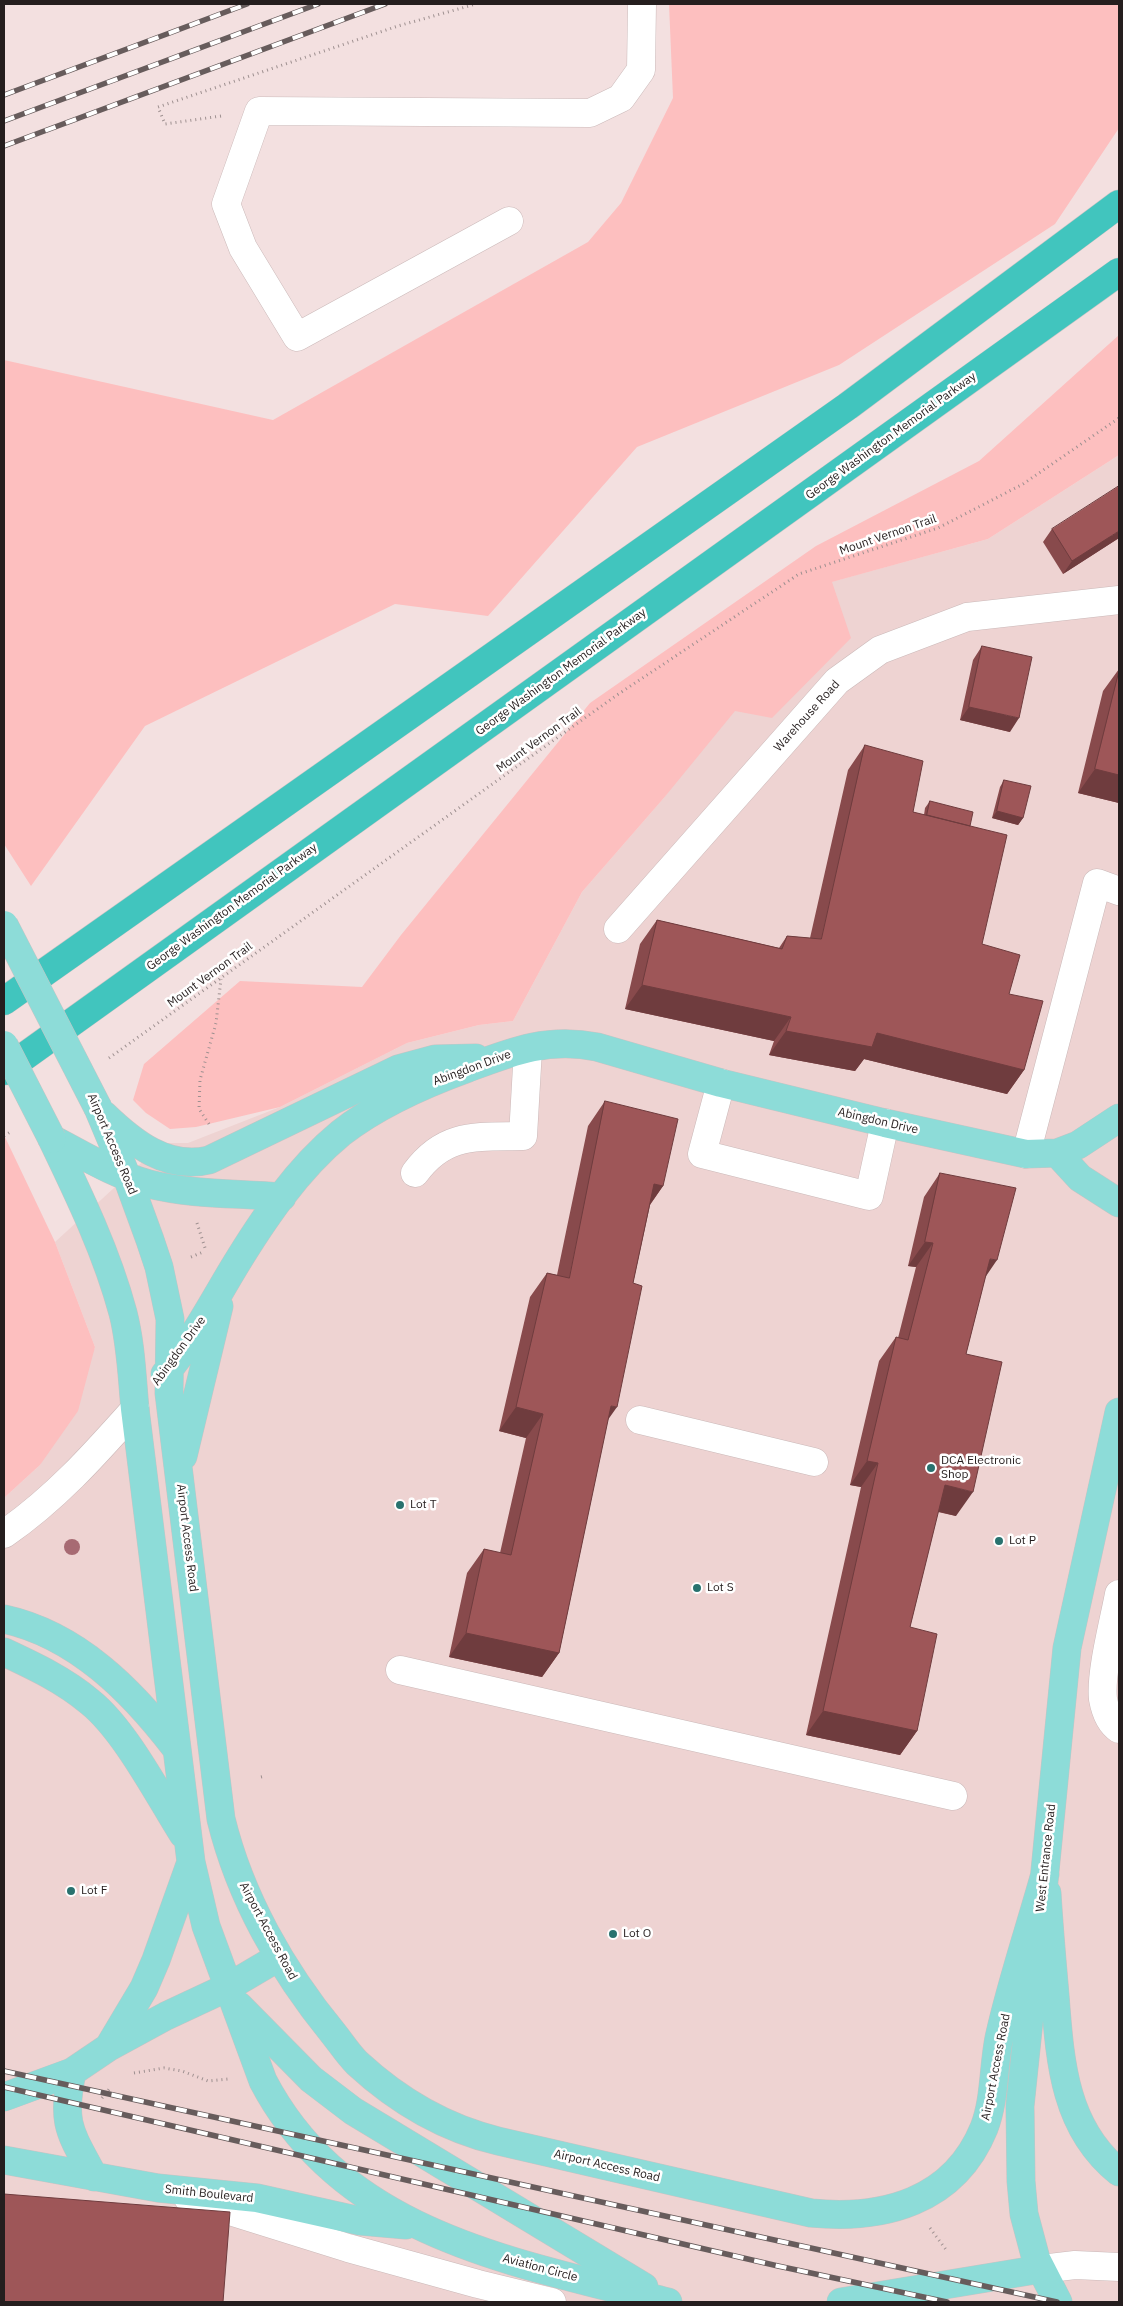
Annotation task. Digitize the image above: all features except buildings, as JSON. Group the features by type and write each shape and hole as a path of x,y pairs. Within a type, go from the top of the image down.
{"highway":[{"path":"4,1001 848,406 1119,204"},
{"name":"George Washington Memorial Parkway","path":"4,1071 1119,272"},
{"path":"4,982 109,927"}],"main road":[{"name":"Airport Access Road","path":"4,925 98,1108 127,1176 150,1240 165,1294 170,1319 169,1393 222,1819 236,1872 279,1957 317,2013 355,2060 388,2090 441,2121 476,2135 498,2141 811,2213 862,2215 901,2206 932,2192 951,2176 974,2148 984,2128 990,2108 999,2039 1045,1874"},
{"name":"Abingdon Drive","path":"135,1409 169,1370 246,1249 282,1197 323,1150 363,1118 405,1094 497,1057 546,1043 577,1043 721,1083 885,1123 1026,1154 1057,1153 1078,1144 1119,1118"},
{"path":"4,1045 75,1186 107,1264 123,1314 129,1346 135,1409 190,1852 206,1926 263,2081 286,2119 323,2161 387,2211 415,2225"},
{"path":"98,1108 123,1132 146,1149 169,1160 195,1164 209,1160 398,1068 435,1059 497,1057"},
{"path":"52,1139 127,1176 149,1184 174,1188 282,1197"},
{"path":"1057,1153 1080,1178 1119,1203"},
{"path":"179,1474 224,1285"},
{"name":"West Entrance Road","path":"1058,2302 1041,2269 1024,2214 1020,2106 1067,1648 1119,1412"},
{"path":"4,1619 58,1640 97,1666 133,1696 176,1748"},
{"path":"4,1652 46,1672 92,1703 124,1741 190,1852 156,1960 144,1988 109,2047"},
{"path":"1045,1874 1060,2060 1067,2092 1075,2116 1086,2136 1119,2172"},
{"path":"4,2098 72,2072 109,2047 166,2016 231,1994 279,1957"},
{"path":"231,1994 311,2079 353,2111 668,2302"},
{"path":"72,2072 68,2091 67,2120 74,2139 94,2177"},
{"name":"Smith Boulevard","path":"4,2160 158,2188 257,2198 360,2221 415,2225"},
{"name":"Aviation Circle","path":"415,2225 477,2251 668,2302"},
{"path":"841,2302 1041,2269"}],"street":[{"path":"509,221 297,337 243,248 226,204 259,111 590,113 621,98 641,70 642,4"},
{"name":"Warehouse Road","path":"618,929 837,681 880,650 967,617 1119,600"},
{"path":"1026,1154 1097,883 1119,891"},
{"path":"415,1173 425,1159 436,1149 453,1141 466,1137 523,1136 528,1049"},
{"path":"721,1083 702,1154 869,1196 885,1123"},
{"name":"Abingdon Drive","path":"4,1534 46,1504 70,1481 135,1409"},
{"path":"640,1420 814,1462"},
{"path":"1119,1594 1103,1698 1107,1713 1119,1729"},
{"path":"400,1670 953,1796"},
{"path":"158,2188 340,2245 478,2284 552,2302"},
{"path":"1041,2269 1075,2264 1119,2267"}],"path":[{"path":"259,111 165,124 158,107 398,26 476,4"},
{"name":"Mount Vernon Trail","path":"103,1062 617,695 799,574 938,528 1023,484 1119,418"},
{"path":"212,1129 199,1108 200,1080 216,1023 221,978"},
{"path":"4,1136 18,1126"},
{"path":"196,1216 201,1237 210,1255"},
{"path":"130,2074 164,2068 182,2071 208,2081 234,2078"},
{"path":"100,2100 114,2084"},
{"path":"930,2227 952,2259"}],"shaded area":[{"path":"669,4 1119,4 1119,128 1055,224 839,365 637,447 488,616 395,604 145,726 31,886 4,844 4,360 273,420 588,242 621,203 673,98"},
{"path":"1119,335 1119,455 988,539 832,582 851,638 772,718 735,711 663,799 582,892 513,1021 479,1025 407,1043 280,1107 196,1127 170,1129 146,1113 133,1100 144,1064 240,981 362,987 401,935 590,703 816,546 979,461"},
{"path":"1119,455 1119,2302 4,2302 4,1498 40,1465 95,1347 55,1242 163,1143 188,1143 280,1107 407,1043 479,1025 513,1021 582,892 663,799 802,590 988,539"},
{"path":"4,1135 55,1242 95,1347 78,1411 40,1465 4,1498"}],"railway":[{"path":"4,95 247,4"},
{"path":"4,121 318,4"},
{"path":"4,146 385,4"},
{"path":"4,2071 1057,2302"},
{"path":"4,2087 778,2266 947,2302"}],"place":[{"name":"DCA Electronic Shop","path":"931,1468"},
{"name":"Lot T","path":"400,1505"},
{"name":"Lot P","path":"999,1541"},
{"name":"Lot S","path":"697,1588"},
{"name":"Lot F","path":"71,1891"},
{"name":"Lot O","path":"613,1934"}]}
